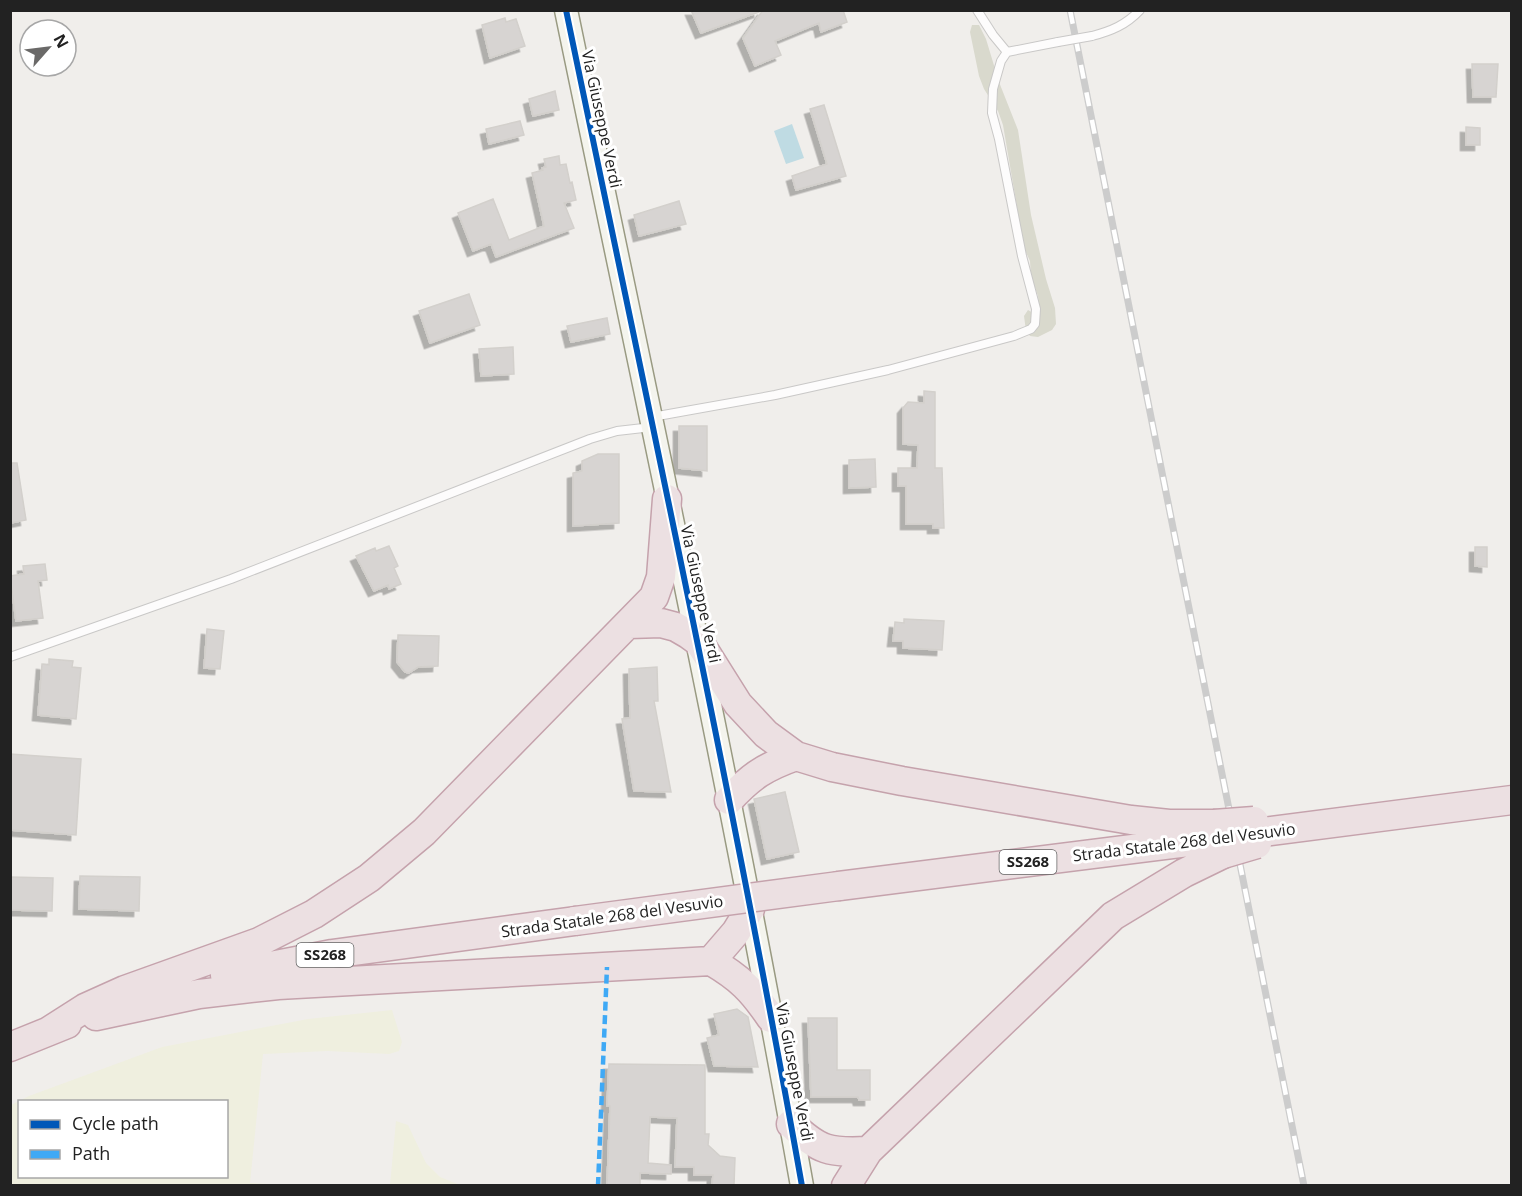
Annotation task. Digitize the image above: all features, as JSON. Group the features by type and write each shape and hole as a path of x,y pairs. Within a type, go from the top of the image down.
{"highway":[{"path":"49,1031 85,1008 125,990 259,942 314,914 369,878 424,831 654,597 662,577 667,499"},
{"path":"629,624 661,623 676,627 699,642 738,704 766,734 796,756 832,767 902,781 1131,820 1169,824 1218,839 1256,833 1323,815 1372,818 1512,800"},
{"path":"729,800 747,781 771,765 796,756"},
{"path":"1256,833 1333,834 1438,809"},
{"path":"846,1185 868,1151 1113,916 1184,873 1218,839"},
{"name":"Strada Statale 268 del Vesuvio","path":"10,1047 81,1019 189,984 285,962 394,944 1218,839"},
{"path":"711,961 736,932 750,909"},
{"path":"81,1019 199,994 278,985 711,961 735,975 754,993 771,1018"},
{"path":"791,1124 807,1140 821,1148 843,1153 868,1151"}],"street":[{"name":"Via Giuseppe Verdi","path":"566,10 667,499 699,642 802,1185"}],"lane":[{"path":"977,10 1007,52"},
{"path":"10,657 231,579 590,439 651,422 888,370 1014,336 1031,329 1035,324 1036,309 1022,256 993,113 993,89 1001,62 1007,52 1109,32 1123,25 1140,10"}],"shaded area":[{"path":"972,25 979,25 986,39 999,82 1018,130 1031,215 1055,308 1056,324 1052,330 1038,337 1030,336 1026,331 1024,316 1028,310 1040,317 1038,296 1031,276 1030,261 1024,248 1003,125 979,76 970,32"}],"green space":[{"path":"392,1010 402,1042 399,1051 389,1054 328,1051 263,1054 250,1183 290,1185 11,1185 11,1105 18,1102 18,1178 228,1178 228,1100 21,1100 162,1047 308,1019"},
{"path":"396,1121 408,1125 426,1163 440,1177 460,1185 390,1185"}],"water":[{"path":"792,124 804,158 786,164 774,131"}],"building":[{"path":"691,10 759,10 759,12 701,33"},
{"path":"763,10 843,10 847,22 821,32 819,23 775,41 781,55 755,66 743,38"},
{"path":"505,18 506,22 516,19 525,46 490,58 482,25"},
{"path":"1472,64 1498,64 1496,97 1473,97"},
{"path":"555,91 559,110 533,116 529,99"},
{"path":"824,105 846,176 796,190 792,176 827,164 810,109"},
{"path":"520,121 524,135 489,144 486,129"},
{"path":"1466,127 1480,128 1480,145 1466,145"},
{"path":"559,156 560,165 566,164 576,200 564,203 574,228 496,257 491,244 473,251 458,213 493,199 509,240 544,226 532,173 546,167 544,159"},
{"path":"679,201 686,224 639,236 634,215"},
{"path":"469,294 480,325 430,343 419,311"},
{"path":"607,318 610,334 571,342 567,326"},
{"path":"513,347 514,374 481,376 479,349"},
{"path":"924,391 935,392 935,468 942,468 944,528 933,528 933,524 906,524 906,486 898,486 898,468 917,468 918,445 903,444 903,408 908,402 924,403"},
{"path":"679,426 707,426 707,471 679,468"},
{"path":"598,454 619,454 619,523 573,526 573,473 582,471 582,461"},
{"path":"875,459 876,487 849,488 849,460"},
{"path":"10,463 17,463 26,520 10,523"},
{"path":"389,546 398,566 394,568 401,584 389,589 388,585 374,591 356,556 375,548 376,551"},
{"path":"1475,547 1487,547 1487,567 1475,566"},
{"path":"45,564 47,580 38,581 43,618 16,621 10,576 24,574 23,566"},
{"path":"904,619 944,621 942,650 903,648 903,641 893,641 895,622 904,623"},
{"path":"207,629 224,631 220,669 204,668"},
{"path":"398,635 439,636 438,666 418,667 409,673 405,672 397,662"},
{"path":"49,659 73,661 72,667 81,668 76,719 38,715 42,664 49,665"},
{"path":"657,667 658,701 654,701 671,792 634,791 622,719 630,718 629,669"},
{"path":"10,754 81,759 76,835 10,830"},
{"path":"785,792 799,852 767,859 754,799"},
{"path":"80,876 140,877 139,911 79,909"},
{"path":"10,877 53,878 52,911 10,910"},
{"path":"737,1009 748,1017 758,1067 714,1066 707,1038 719,1035 714,1014"},
{"path":"808,1018 837,1018 837,1070 870,1070 870,1100 859,1100 858,1097 811,1097"},
{"path":"609,1064 705,1065 705,1134 709,1134 708,1145 720,1156 735,1158 734,1185 712,1185 713,1175 694,1175 694,1167 675,1167 677,1118 650,1117 648,1163 671,1165 671,1174 640,1173 640,1185 607,1185"}],"railway":[{"path":"1070,10 1304,1186"}],"marked path":[{"path":"598,1186 607,967"}],"cycle path":[{"path":"566,10 718,744 802,1186"}]}
